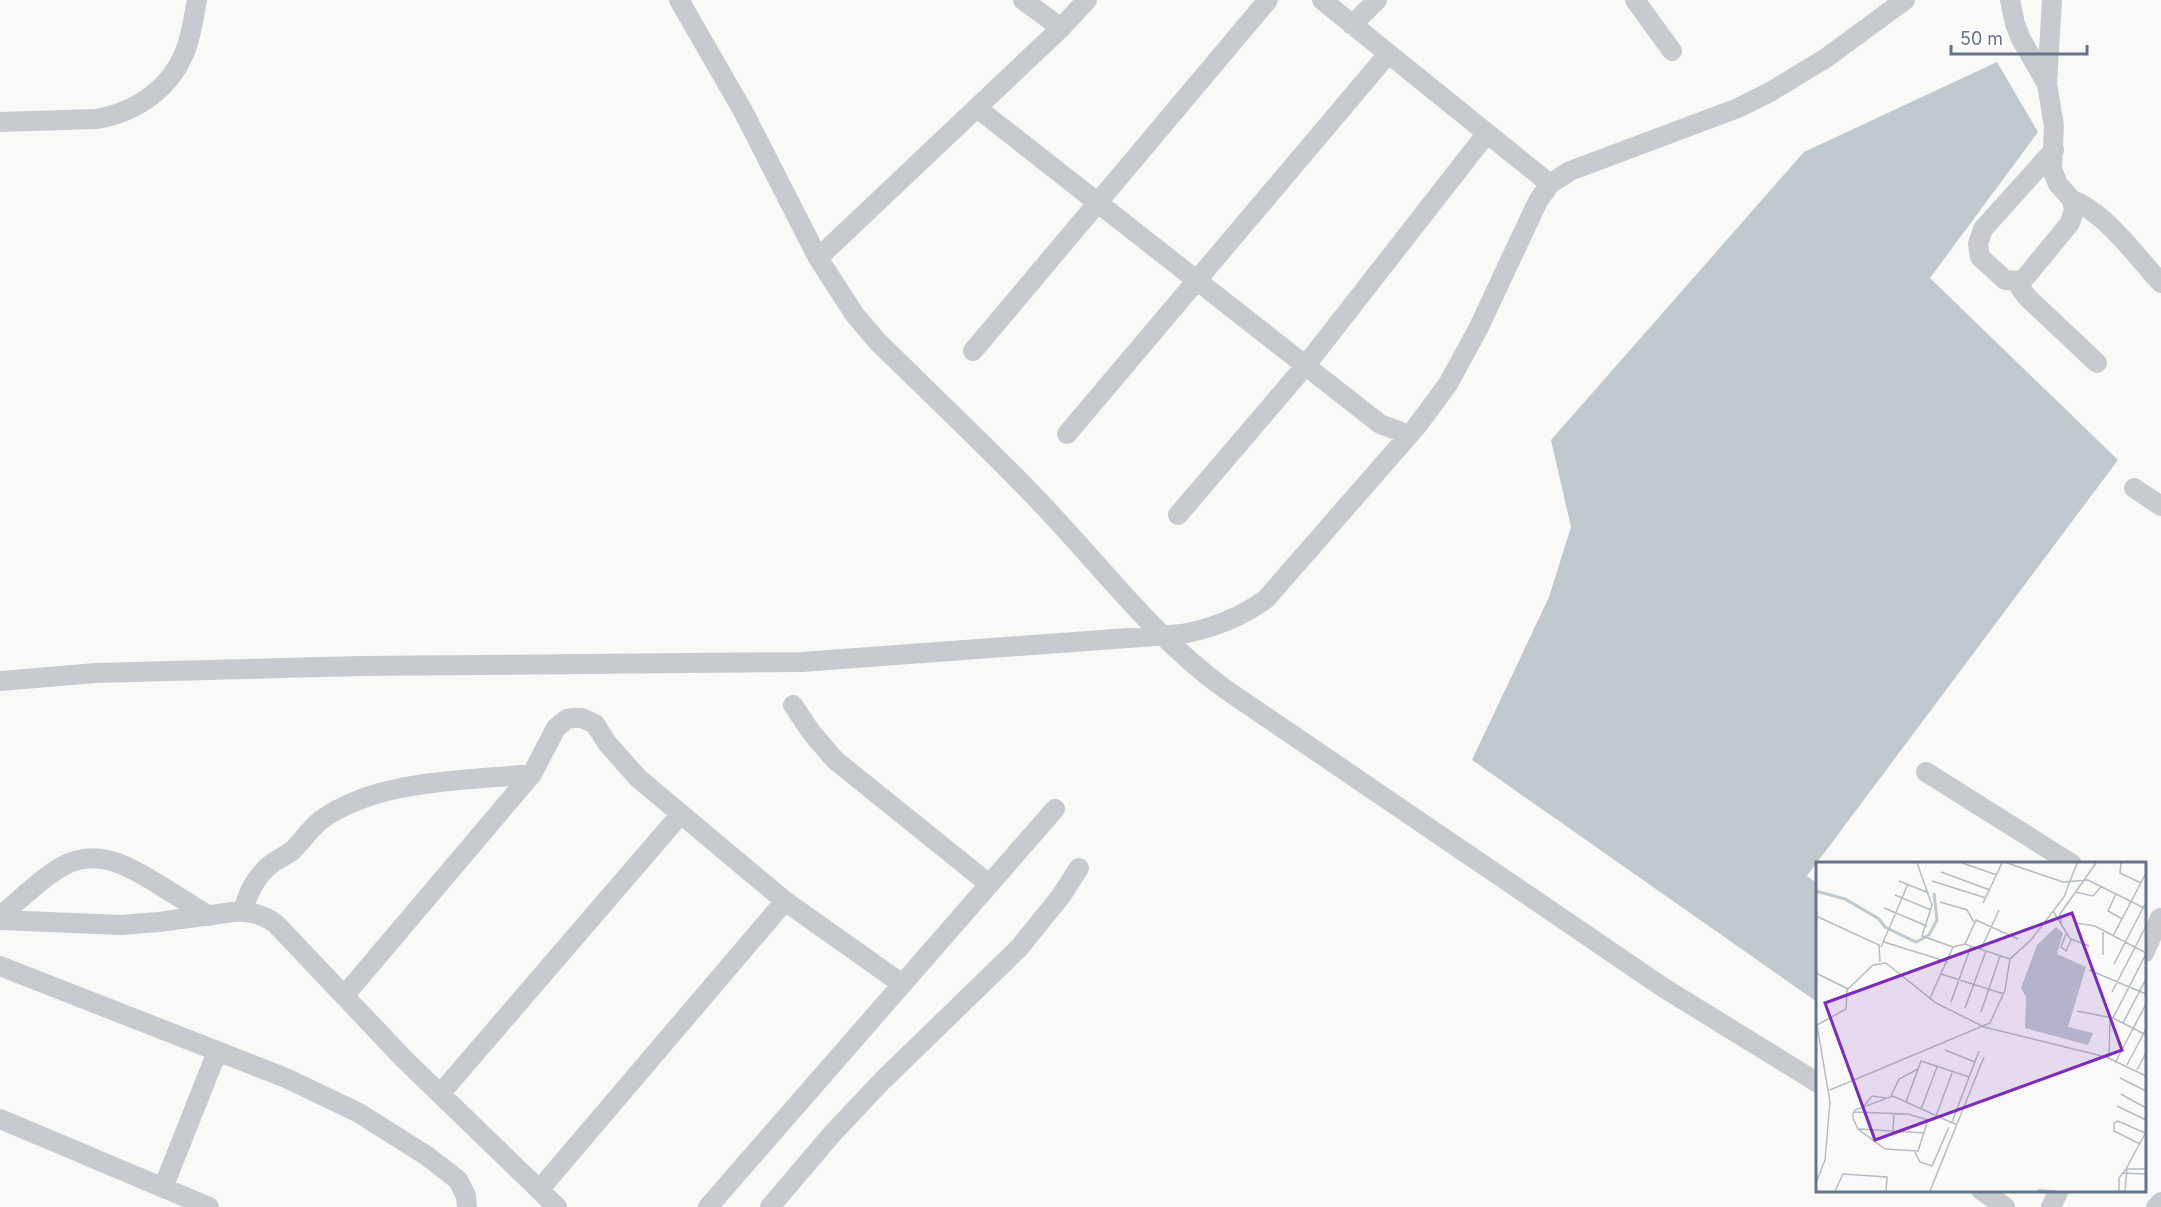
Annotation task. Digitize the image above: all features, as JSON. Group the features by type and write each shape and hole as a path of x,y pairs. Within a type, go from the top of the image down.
{"street":[{"path":"0,122 96,119 111,117 138,106 162,87 181,61 187,46 197,0"},
{"path":"679,0 743,111 818,258 855,315 877,341 1036,498 1161,635 1197,668 1225,689 1664,988 1816,1082"},
{"path":"1023,0 1061,28"},
{"path":"818,258 1061,28 1087,0"},
{"path":"973,351 1268,0"},
{"path":"1322,0 1550,184"},
{"path":"1352,25 1377,0"},
{"path":"1635,0 1672,51"},
{"path":"0,681 96,673 361,666 801,662 1182,634 1220,625 1244,614 1266,599 1430,410 1464,357 1538,201 1550,184 1570,171 1738,108 1770,92 1826,58 1905,0"},
{"path":"2010,0 2021,39 2047,84"},
{"path":"2052,0 2047,84 2054,126 2052,161 2055,177 2072,200 2099,215 2161,283"},
{"path":"1067,434 1388,54"},
{"path":"977,108 1380,424 1409,435"},
{"path":"1178,515 1306,365 1487,133"},
{"path":"2054,150 1983,229 1978,244 1980,257 2005,280 2024,279 2070,223 2074,210 2072,200"},
{"path":"2018,281 2028,298 2097,363"},
{"path":"2134,488 2161,506"},
{"path":"793,705 835,760 989,884"},
{"path":"344,996 532,774 556,728 567,719 582,718 595,724 607,743 632,772 680,814 785,901 902,984"},
{"path":"1926,772 2069,862"},
{"path":"243,911 251,888 265,869 293,849 305,834 322,820 358,800 399,787 532,774"},
{"path":"708,1207 1055,809"},
{"path":"440,1094 680,814"},
{"path":"0,918 58,868 78,860 100,858 131,867 209,916"},
{"path":"770,1207 832,1134 882,1081 1019,948 1079,868"},
{"path":"539,1190 785,901"},
{"path":"0,918 121,925 243,911 263,916 276,924 440,1094 557,1207"},
{"path":"2146,949 2155,915"},
{"path":"0,966 323,1094 393,1133 458,1180 466,1196 467,1207"},
{"path":"163,1188 217,1052"},
{"path":"0,1119 209,1207"},
{"path":"1982,1192 2005,1207"},
{"path":"2051,1207 2058,1192"},
{"path":"2156,1207 2161,1202"}],"shaded area":[{"path":"1997,62 2038,132 1930,278 2118,460 1807,876 1816,882 1816,1001 1472,760 1549,597 1571,527 1551,440 1804,152"}]}
